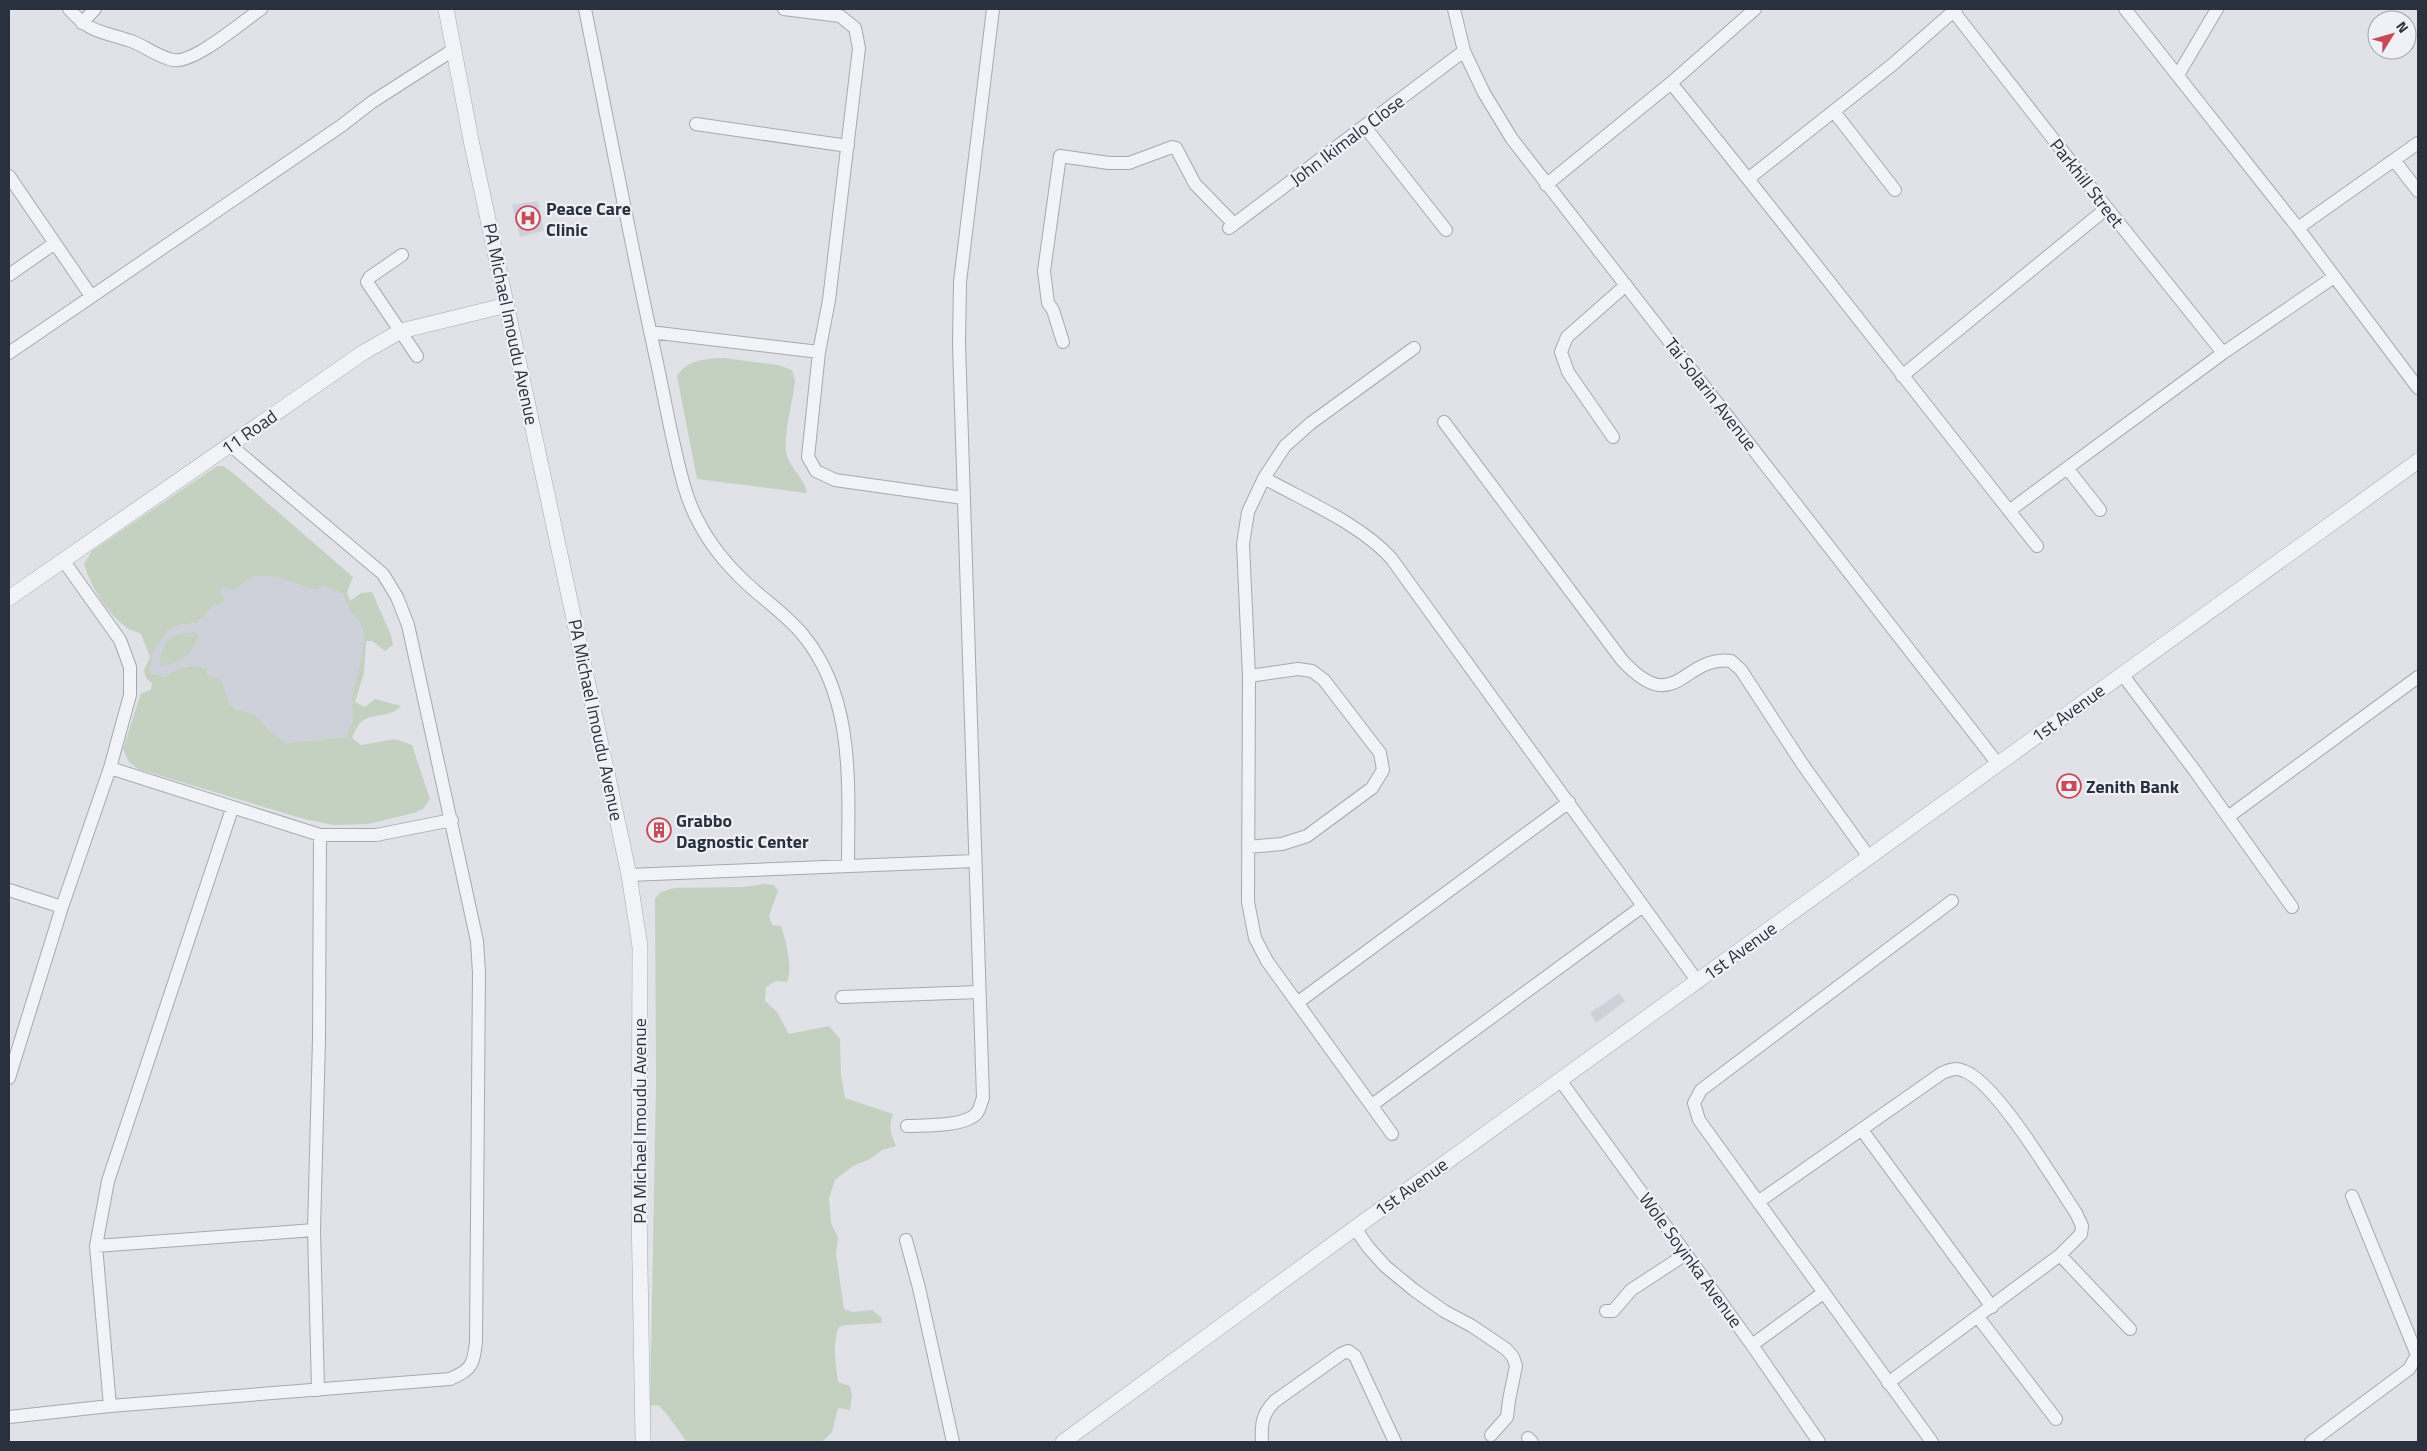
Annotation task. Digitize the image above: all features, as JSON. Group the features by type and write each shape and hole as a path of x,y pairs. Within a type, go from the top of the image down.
{"street":[{"path":"69,9 82,24 92,30 133,42 172,60 182,61 195,55 261,9"},
{"path":"82,24 94,9"},
{"name":"PA Michael Imoudu Avenue","path":"446,9 506,305 629,875 640,947 639,1208 643,1442"},
{"path":"585,9 650,332 685,489 696,520 716,549 738,576 772,604 803,635 825,669 838,704 845,736 848,865"},
{"path":"784,9 840,16 856,28 860,48 829,300 819,352 808,457 816,471 835,480 963,498"},
{"path":"907,1126 946,1124 966,1120 977,1112 982,1098 959,344 960,282 993,9"},
{"name":"Tai Solarin Avenue","path":"1454,9 1464,51 1484,93 1512,140 1998,764"},
{"path":"1546,185 1671,83 1755,9"},
{"path":"2125,9 2298,228 2418,388"},
{"path":"2178,75 2217,9"},
{"path":"1748,178 1835,113 1955,10"},
{"name":"Parkhill Street","path":"1955,10 2107,208 2224,353"},
{"path":"9,353 341,126 372,102 453,50"},
{"name":"John Ikimalo Close","path":"1063,342 1053,310 1048,303 1044,270 1060,156 1109,163 1130,163 1172,147 1176,148 1195,184 1232,226 1464,51"},
{"path":"1671,83 2037,546"},
{"path":"1835,113 1895,190"},
{"path":"696,124 848,146"},
{"path":"1365,127 1446,230"},
{"path":"2298,228 2418,143"},
{"path":"2394,160 2418,191"},
{"path":"9,176 92,296"},
{"path":"1902,376 2107,208"},
{"path":"9,275 55,243"},
{"path":"402,255 370,277 367,282 417,356"},
{"path":"2009,511 2224,353 2334,277"},
{"path":"1613,437 1568,372 1561,352 1567,338 1626,285"},
{"name":"11 Road","path":"9,598 364,352 401,331 506,305"},
{"path":"650,332 819,352"},
{"path":"1392,1134 1267,961 1255,938 1248,902 1249,676 1243,544 1248,512 1264,478 1285,446 1311,423 1414,348"},
{"path":"1444,422 1616,652 1634,673 1654,684 1670,685 1712,662 1730,661 1741,670 1803,765 1869,857"},
{"path":"9,1417 110,1406 450,1379 466,1372 473,1363 476,1342 479,973 477,941 408,625 398,597 383,574 230,445"},
{"name":"1st Avenue","path":"1063,1442 1355,1228 2418,460"},
{"path":"2067,468 2100,510"},
{"path":"1264,478 1360,532 1378,544 1391,558 1698,982"},
{"path":"9,1077 62,907 110,768 130,695 130,667 120,640 63,560"},
{"path":"1248,847 1282,844 1306,836 1372,788 1383,770 1380,753 1324,680 1312,671 1298,669 1249,676"},
{"path":"2122,674 2228,816 2292,907"},
{"path":"2228,816 2418,677"},
{"path":"110,768 232,809 320,835 376,835 452,820"},
{"path":"1297,1002 1569,802"},
{"path":"110,1406 96,1246 108,1181 232,809"},
{"path":"318,1390 314,1230 319,1048 320,835"},
{"path":"629,875 975,861"},
{"path":"9,890 62,907"},
{"path":"1932,1442 1698,1120 1694,1103 1701,1090 1952,902"},
{"path":"1372,1105 1643,906"},
{"path":"842,997 979,992"},
{"path":"1758,1202 1942,1073 1954,1068 1966,1071 1983,1083 2026,1137 2076,1213 2082,1226 2081,1234 2060,1255 1978,1318 1888,1383"},
{"name":"Wole Soyinka Avenue","path":"1560,1080 1752,1345 1816,1441"},
{"path":"1862,1130 1992,1307"},
{"path":"2311,1442 2409,1369 2417,1355 2352,1196"},
{"path":"1355,1228 1368,1247 1385,1266 1414,1290 1444,1311 1479,1330 1506,1349 1513,1357 1516,1366 1507,1417 1491,1435"},
{"path":"96,1246 314,1230"},
{"path":"906,1240 919,1288 952,1442"},
{"path":"1606,1310 1613,1311 1631,1290 1686,1254"},
{"path":"2060,1255 2130,1329"},
{"path":"1752,1345 1823,1293"},
{"path":"1978,1318 2056,1419"},
{"path":"1262,1442 1261,1422 1266,1410 1275,1401 1348,1351 1355,1356 1395,1442"}],"shaded area":[{"name":"Peace Care Clinic","path":"538,201 544,231 520,237 512,205"},
{"path":"253,576 277,577 316,590 324,586 343,594 350,611 360,623 364,634 362,655 351,700 353,719 346,737 286,743 267,728 254,714 235,709 229,703 222,682 210,678 207,674 208,669 203,666 186,666 166,677 150,673 151,654 168,630 179,625 197,623 215,604 225,598 221,594 221,585 234,591"},
{"path":"1619,993 1625,1001 1596,1023 1590,1013"}],"green space":[{"path":"724,358 778,365 792,370 795,380 786,434 786,451 787,457 803,482 807,493 697,479 677,376 681,370 692,363"},
{"path":"217,466 223,466 233,473 353,577 347,592 350,601 361,593 372,592 391,635 393,645 385,651 372,641 366,641 364,673 355,702 365,707 375,699 401,706 392,713 364,720 360,723 352,738 361,745 395,739 412,745 430,799 423,809 368,824 334,825 304,819 138,769 129,762 123,749 141,693 151,690 152,683 146,678 144,670 150,657 141,634 129,629 120,622 106,607 95,590 84,564 92,551","holes":["253,576 277,577 316,590 324,586 343,594 350,611 360,623 364,634 362,655 351,700 353,719 346,737 286,743 267,728 254,714 235,709 229,703 222,682 215,676 213,679 207,674 208,669 197,666 186,667 166,677 150,673 152,654 168,630 179,625 197,623 215,604 221,604 225,598 221,594 221,586 234,591"]},
{"path":"194,632 199,636 189,653 180,660 160,666 163,650 168,640 178,634"},
{"path":"764,884 774,885 778,891 769,916 772,925 781,926 787,946 789,962 787,982 776,981 766,987 765,1001 777,1012 789,1034 829,1026 840,1039 841,1075 845,1098 893,1114 891,1130 896,1146 882,1150 870,1159 853,1166 835,1180 829,1198 831,1223 838,1237 836,1254 844,1309 853,1312 872,1310 881,1317 882,1323 839,1327 835,1347 838,1382 850,1386 852,1395 850,1410 838,1408 832,1432 822,1442 687,1442 658,1405 650,1406 656,1085 655,899 661,892 674,888 743,887"}],"place":[{"name":"Peace Care Clinic","path":"528,218"},
{"name":"Zenith Bank","path":"2069,786"},
{"name":"Grabbo Dagnostic Center","path":"659,830"}]}
